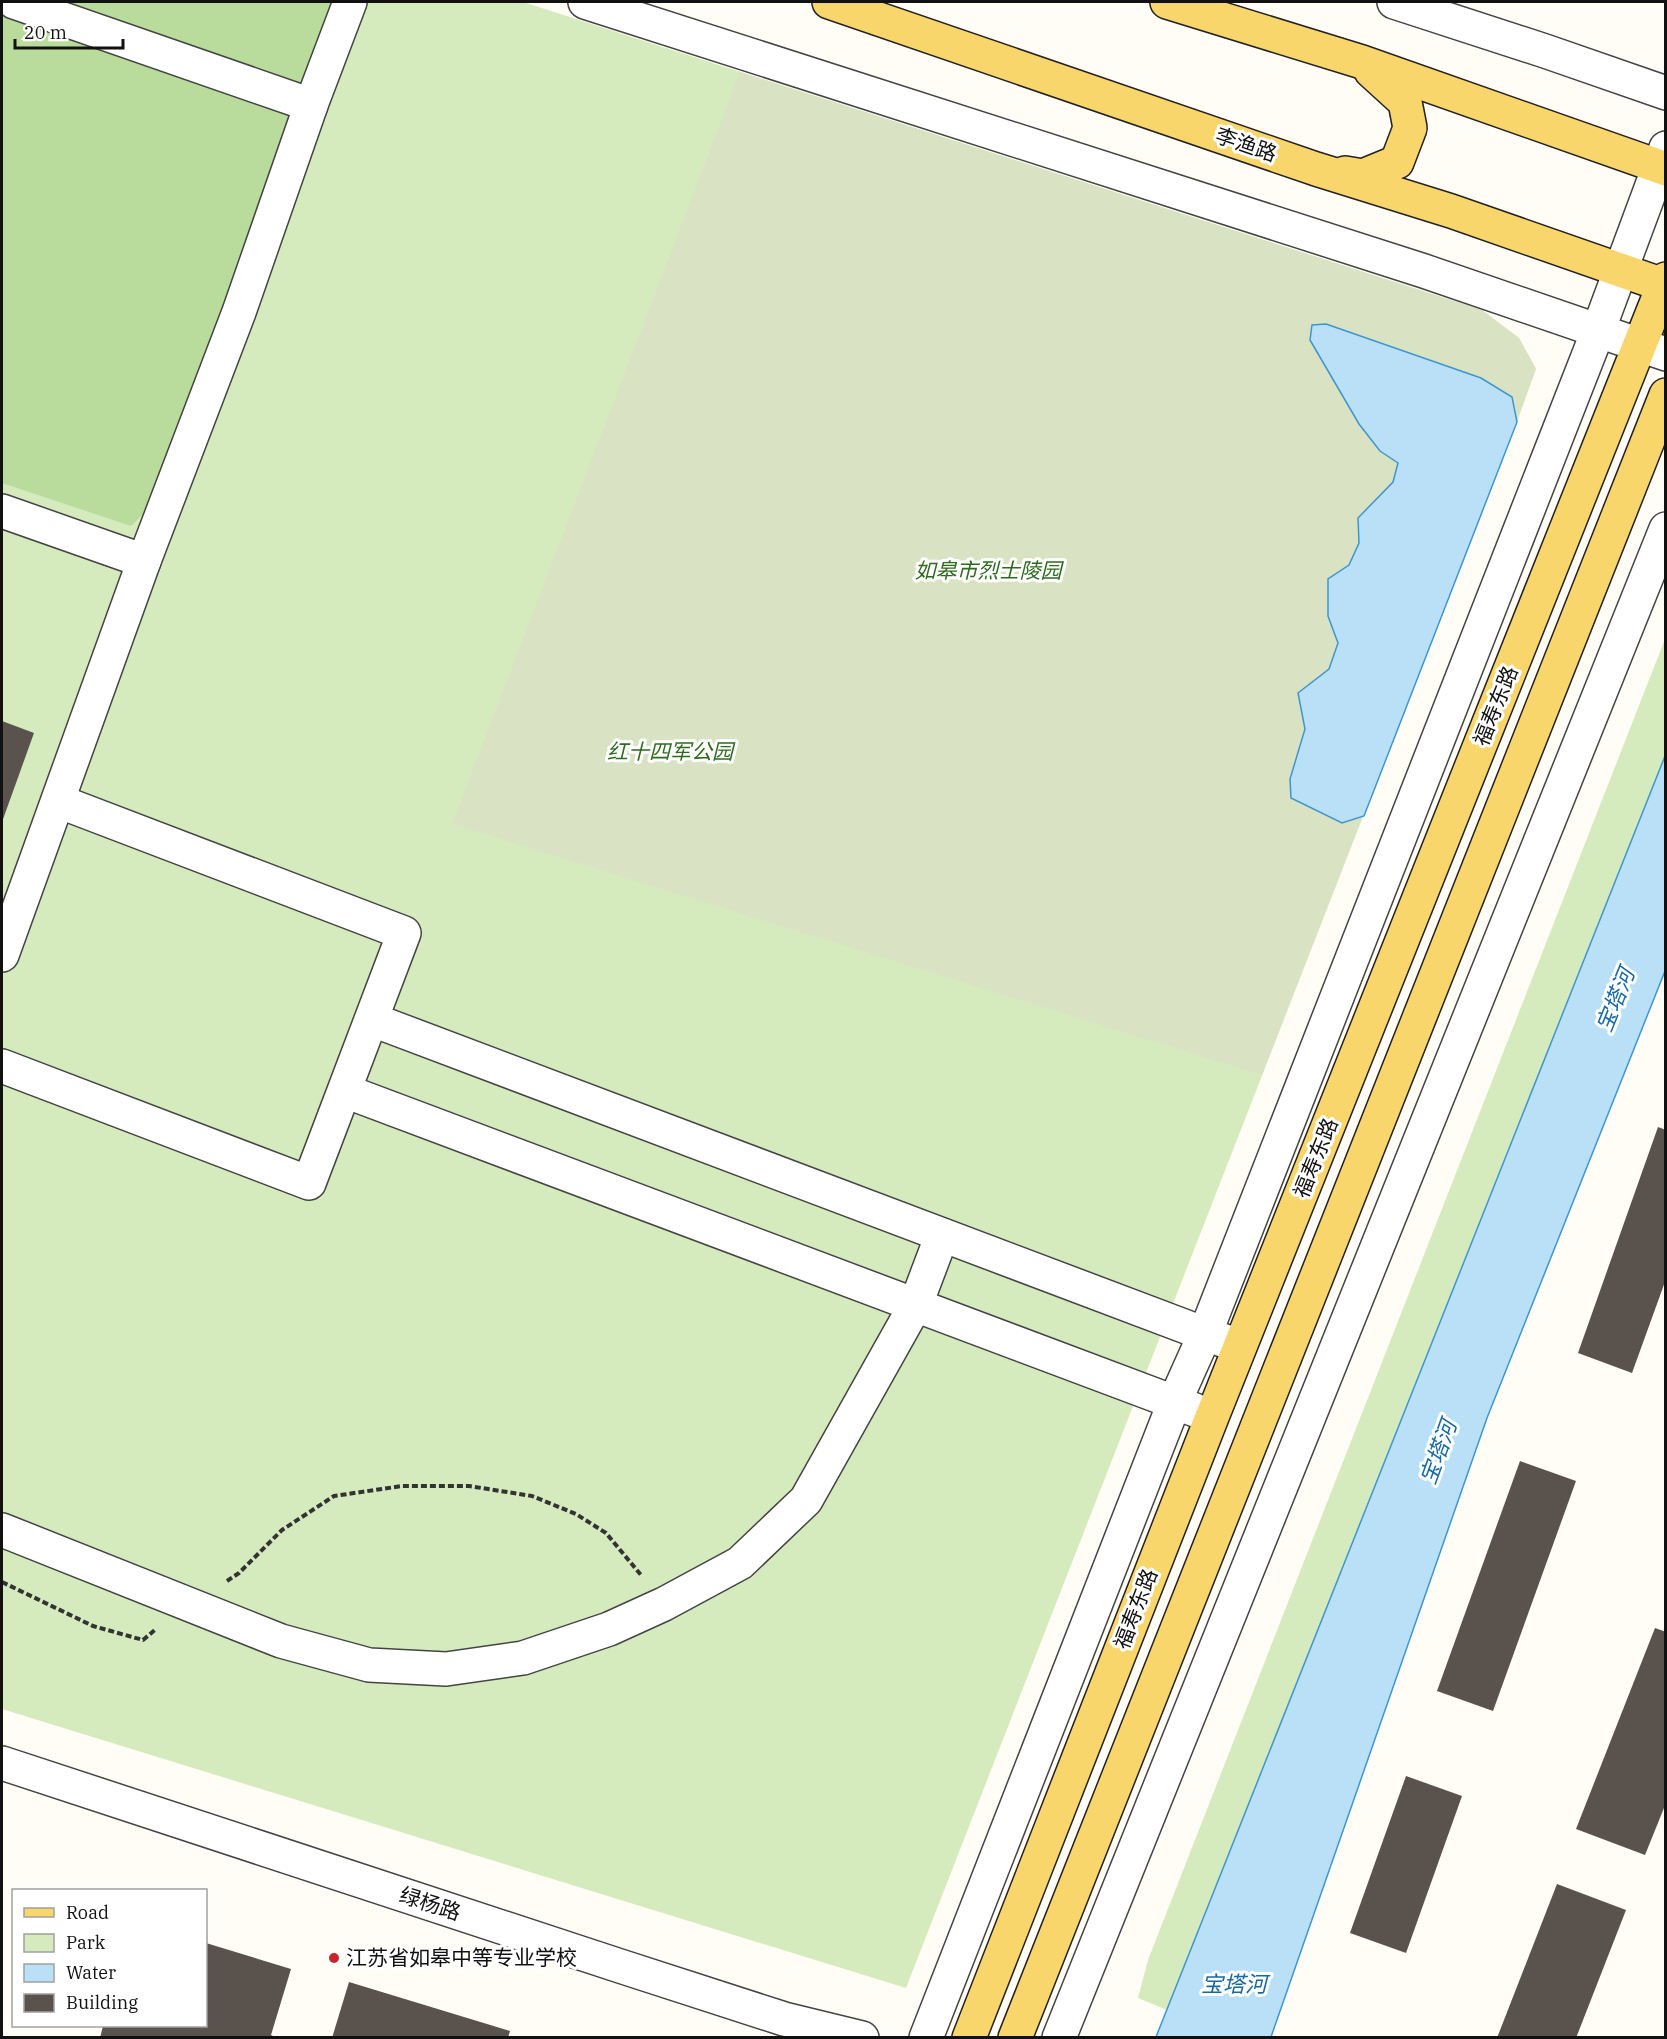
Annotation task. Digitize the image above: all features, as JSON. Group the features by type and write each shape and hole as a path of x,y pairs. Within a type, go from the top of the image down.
{"main road":[{"name":"李渔路","path":"829,2 1316,169 1451,211 1665,283"},
{"path":"1167,2 1362,62 1663,161"},
{"path":"1316,169 1363,176 1397,162 1410,129 1405,102 1362,62"},
{"name":"福寿东路","path":"969,2037 1212,1417 1652,350 1665,283"},
{"name":"福寿东路","path":"1015,2037 1665,395"}],"street":[{"path":"14,2 311,105"},
{"path":"2,955 144,561 239,312 311,105 350,2"},
{"path":"585,2 1424,271 1652,350"},
{"path":"1394,2 1665,93"},
{"path":"926,2037 1175,1401 1205,1335 1663,161"},
{"path":"2,511 144,561"},
{"path":"1059,2037 1665,528"},
{"path":"2,1066 309,1183 405,933 58,801"},
{"path":"373,1020 1205,1335 1242,1345"},
{"path":"345,1091 1175,1401 1212,1417"},
{"path":"2,1530 281,1641 369,1665 446,1669 522,1658 609,1629 664,1604 740,1563 806,1500 916,1304 942,1235"},
{"name":"绿杨路","path":"2,1762 784,2019 862,2037"}],"path":[{"path":"2,1582 93,1626 143,1640 186,1605 239,1574 282,1530 334,1496 402,1485 469,1486 532,1496 576,1514 606,1533 664,1604"}],"green space":[{"name":"红十四军公园","path":"2,2 523,2 1482,310 1519,338 1536,369 906,1988 2,1709"},
{"path":"2,2 336,2 155,503 131,526 2,483"},
{"name":"如皋市烈士陵园","path":"740,72 1482,310 1519,338 1536,369 1262,1075 452,824"},
{"path":"1665,639 1665,757 1167,2010 1138,1998 1148,1960"}],"water":[{"path":"1326,324 1481,378 1512,397 1517,422 1364,816 1342,823 1291,798 1290,779 1305,729 1298,693 1329,669 1338,643 1328,616 1328,579 1349,565 1359,543 1358,518 1393,482 1398,463 1380,451 1359,424 1310,340 1312,325"},
{"name":"宝塔河","path":"1665,756 1665,971 1487,1418 1271,2037 1156,2037"}],"building":[{"path":"2,721 34,733 2,822"},
{"path":"1658,1127 1666,1130 1666,1279 1632,1373 1578,1353"},
{"path":"1520,1461 1576,1481 1493,1711 1437,1691"},
{"path":"1655,1628 1666,1632 1666,1803 1645,1855 1576,1829"},
{"path":"1406,1776 1462,1796 1406,1953 1350,1933"},
{"path":"1557,1884 1626,1910 1576,2038 1497,2038"},
{"path":"207,1943 291,1969 271,2035 277,2038 100,2038 103,2027 207,2027"},
{"path":"349,1982 510,2031 508,2038 332,2038"}],"place":[{"name":"江苏省如皋中等专业学校","path":"334,1958"}]}
